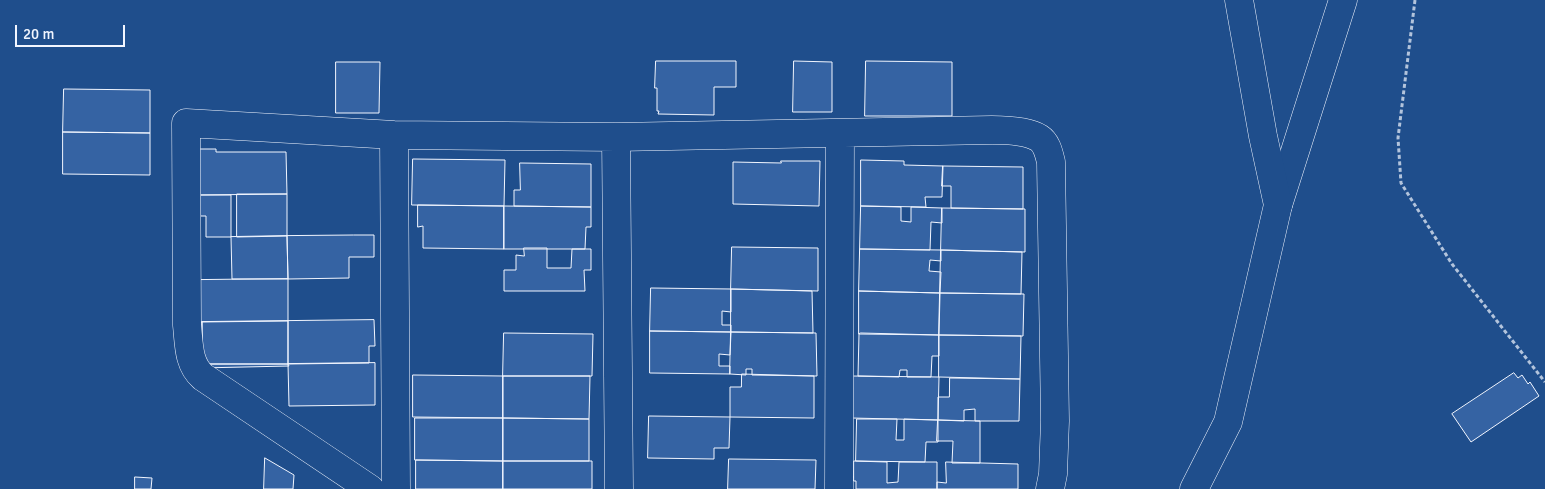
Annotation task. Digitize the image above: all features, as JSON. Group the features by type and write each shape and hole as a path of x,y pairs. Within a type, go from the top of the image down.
{"street":[{"path":"1239,0 1262,136 1278,205"},
{"path":"1194,489 1228,422 1278,205 1343,0"},
{"path":"370,489 204,377 196,368 190,356 188,326 186,123 394,135 616,137 1010,130 1040,138 1047,149 1051,162 1055,421 1053,474 1050,489"},
{"path":"839,489 840,133"},
{"path":"394,135 396,489"},
{"path":"616,137 619,489"}],"path":[{"path":"1415,0 1398,138 1401,183 1452,264 1545,382"}],"building":[{"path":"656,61 736,61 736,87 714,87 714,115 658,114 657,88 655,88"},
{"path":"794,61 832,62 832,112 793,112"},
{"path":"866,61 952,62 952,116 865,116"},
{"path":"336,62 380,62 379,113 336,113"},
{"path":"64,89 150,90 150,133 63,132"},
{"path":"63,132 150,133 150,175 63,174"},
{"path":"196,149 216,149 216,152 286,152 287,194 197,195"},
{"path":"413,159 505,160 504,206 412,205"},
{"path":"861,160 904,161 904,165 943,166 942,197 925,197 926,207 861,206"},
{"path":"781,161 820,161 819,206 733,204 733,162 781,163"},
{"path":"520,163 591,164 591,207 514,206 514,190 520,190"},
{"path":"943,166 1023,167 1023,209 951,208 951,186 942,186"},
{"path":"237,194 287,194 287,236 237,237"},
{"path":"200,195 231,195 231,237 206,237 206,216 201,216"},
{"path":"418,205 504,206 504,249 423,248 423,226 418,227"},
{"path":"504,206 591,207 591,227 586,227 585,249 504,249"},
{"path":"861,206 901,207 901,221 911,222 911,207 942,208 942,223 931,222 930,250 860,249"},
{"path":"942,208 1025,209 1025,252 941,250"},
{"path":"374,235 374,257 349,257 349,278 288,279 287,236"},
{"path":"287,236 288,279 232,279 231,237"},
{"path":"732,247 818,248 818,291 731,289"},
{"path":"524,248 547,248 547,268 571,268 572,249 591,249 591,270 584,270 585,291 504,291 504,270 516,270 516,255 524,256"},
{"path":"860,249 941,250 941,261 930,260 929,271 941,272 940,293 859,291"},
{"path":"941,250 1022,252 1021,294 940,293"},
{"path":"288,279 288,321 200,322 198,280"},
{"path":"651,288 731,289 731,312 722,311 722,325 731,325 731,332 650,331"},
{"path":"731,289 812,291 813,333 731,332"},
{"path":"859,291 940,293 939,335 859,334"},
{"path":"940,293 1024,294 1023,336 939,335"},
{"path":"374,320 375,346 369,346 369,363 288,364 288,321"},
{"path":"288,321 288,364 202,364 202,322"},
{"path":"200,322 202,322 202,364 288,364 289,366 200,368"},
{"path":"650,331 731,332 730,355 719,354 719,366 730,366 730,374 650,373"},
{"path":"731,332 816,333 817,376 752,375 752,369 746,369 746,375 730,374"},
{"path":"504,333 593,334 592,376 503,376"},
{"path":"859,334 939,335 939,356 932,356 931,377 907,377 907,370 900,370 899,377 858,376"},
{"path":"939,335 1021,336 1020,379 939,377"},
{"path":"375,363 375,405 289,406 288,364"},
{"path":"1514,373 1518,378 1522,375 1528,384 1530,382 1539,396 1471,442 1452,414"},
{"path":"742,374 814,376 814,418 730,417 730,387 741,387"},
{"path":"413,375 503,376 503,418 413,417"},
{"path":"503,376 590,376 589,419 503,418"},
{"path":"851,376 939,377 938,420 851,418"},
{"path":"950,378 1020,379 1019,421 975,421 975,409 964,410 964,421 938,420 938,397 949,397"},
{"path":"649,416 730,417 729,448 714,448 714,459 648,458"},
{"path":"415,418 503,418 503,461 415,460"},
{"path":"503,418 589,419 589,461 503,461"},
{"path":"857,419 897,419 896,440 904,440 904,419 938,420 938,442 926,442 925,462 856,461"},
{"path":"938,420 980,421 980,463 952,463 953,441 937,441"},
{"path":"265,458 294,475 293,489 264,489"},
{"path":"729,459 816,460 815,489 728,489"},
{"path":"416,460 503,461 503,489 416,489"},
{"path":"503,461 592,461 592,489 503,489"},
{"path":"854,461 887,462 887,483 898,482 899,462 937,462 937,489 856,489"},
{"path":"946,462 1018,464 1018,489 937,489 937,482 946,483"},
{"path":"135,477 152,478 151,489 135,489"}]}
